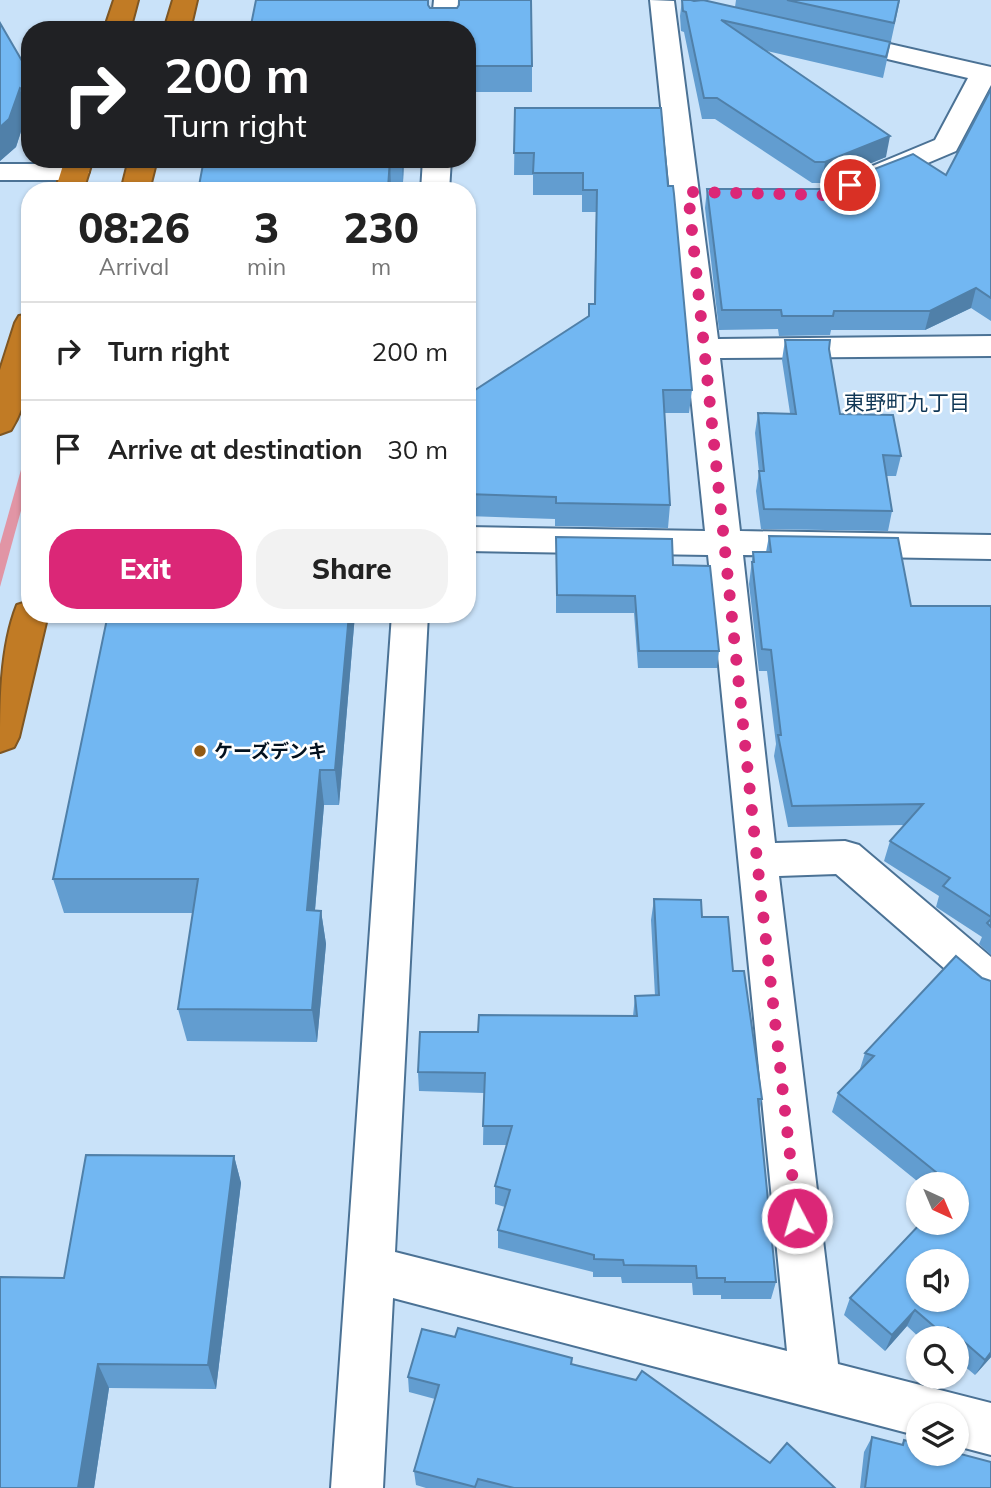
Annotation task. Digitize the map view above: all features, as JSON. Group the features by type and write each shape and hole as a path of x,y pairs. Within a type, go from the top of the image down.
{"highway":[{"path":"120,21 126,0"},
{"path":"179,21 185,0"},
{"path":"0,424 21,353"},
{"path":"0,737 28,623"}],"street":[{"path":"445,21 446,0"},
{"path":"669,3 702,192 704,349 815,1383"},
{"path":"810,34 988,74 946,145 838,190"},
{"path":"0,172 74,174"},
{"path":"704,349 991,346"},
{"path":"476,539 991,547"},
{"path":"357,1488 409,623"},
{"path":"757,860 845,858 991,983"},
{"path":"370,1269 906,1407"},
{"path":"969,1423 991,1429"}],"shaded area":[{"path":"21,470 21,511 0,587 0,544"}],"building":[{"path":"256,0 428,0 430,8 457,8 459,0 531,0 532,66 476,66 476,21 252,21"},
{"path":"682,0 703,0 890,42 886,57 721,20 890,136 825,162 815,162 717,98 704,98"},
{"path":"787,0 899,0 894,23"},
{"path":"0,23 21,59 21,89 9,119 0,127"},
{"path":"991,89 991,298 976,288 930,311 834,311 833,316 782,316 781,310 722,310 707,189 852,189 841,182 913,154 946,175"},
{"path":"515,108 661,108 668,186 673,186 674,194 692,390 663,390 670,505 556,503 556,497 476,494 476,389 589,316 589,304 595,304 597,190 583,190 583,173 533,173 534,153 514,153"},
{"path":"202,168 389,168 388,182 200,182"},
{"path":"785,340 830,340 829,349 840,414 893,415 901,456 883,455 892,511 764,509 759,471 764,471 758,413 796,414"},
{"path":"769,536 898,538 911,606 991,606 991,917 943,886 950,878 890,841 923,804 792,806 778,735 781,735 771,650 762,649 752,562 753,552 771,552"},
{"path":"556,537 672,539 673,565 710,566 719,651 639,651 635,596 557,595"},
{"path":"106,623 348,623 335,770 320,770 307,910 321,911 312,1010 178,1009 198,879 53,879"},
{"path":"654,899 701,900 702,917 728,917 733,971 744,971 762,1099 758,1099 776,1282 725,1282 725,1278 697,1278 696,1266 624,1265 623,1260 594,1259 594,1255 498,1230 510,1190 495,1186 512,1126 483,1126 485,1073 418,1072 420,1032 478,1032 479,1015 637,1016 635,996 659,995"},
{"path":"956,956 982,978 991,981 991,1352 985,1360 969,1346 969,1326 934,1326 917,1312 969,1312 969,1249 906,1249 906,1312 913,1312 892,1335 850,1298 909,1236 970,1236 970,1172 936,1172 838,1093 874,1056 865,1053"},
{"path":"86,1155 234,1156 208,1365 98,1364 78,1488 0,1488 0,1277 64,1278"},
{"path":"458,1328 572,1358 571,1364 636,1380 642,1371 770,1463 787,1443 835,1488 514,1488 478,1479 475,1487 414,1471 439,1385 408,1377 422,1329 455,1337"},
{"path":"872,1437 903,1445 906,1441 906,1466 969,1466 969,1456 991,1462 991,1488 865,1488"}],"place":[{"name":"ケーズデンキ","path":"200,751"}],"district":[{"name":"東野町九丁目","path":"907,403"}],"route":[{"path":"797,1218 688,192 826,195 850,185"}]}
